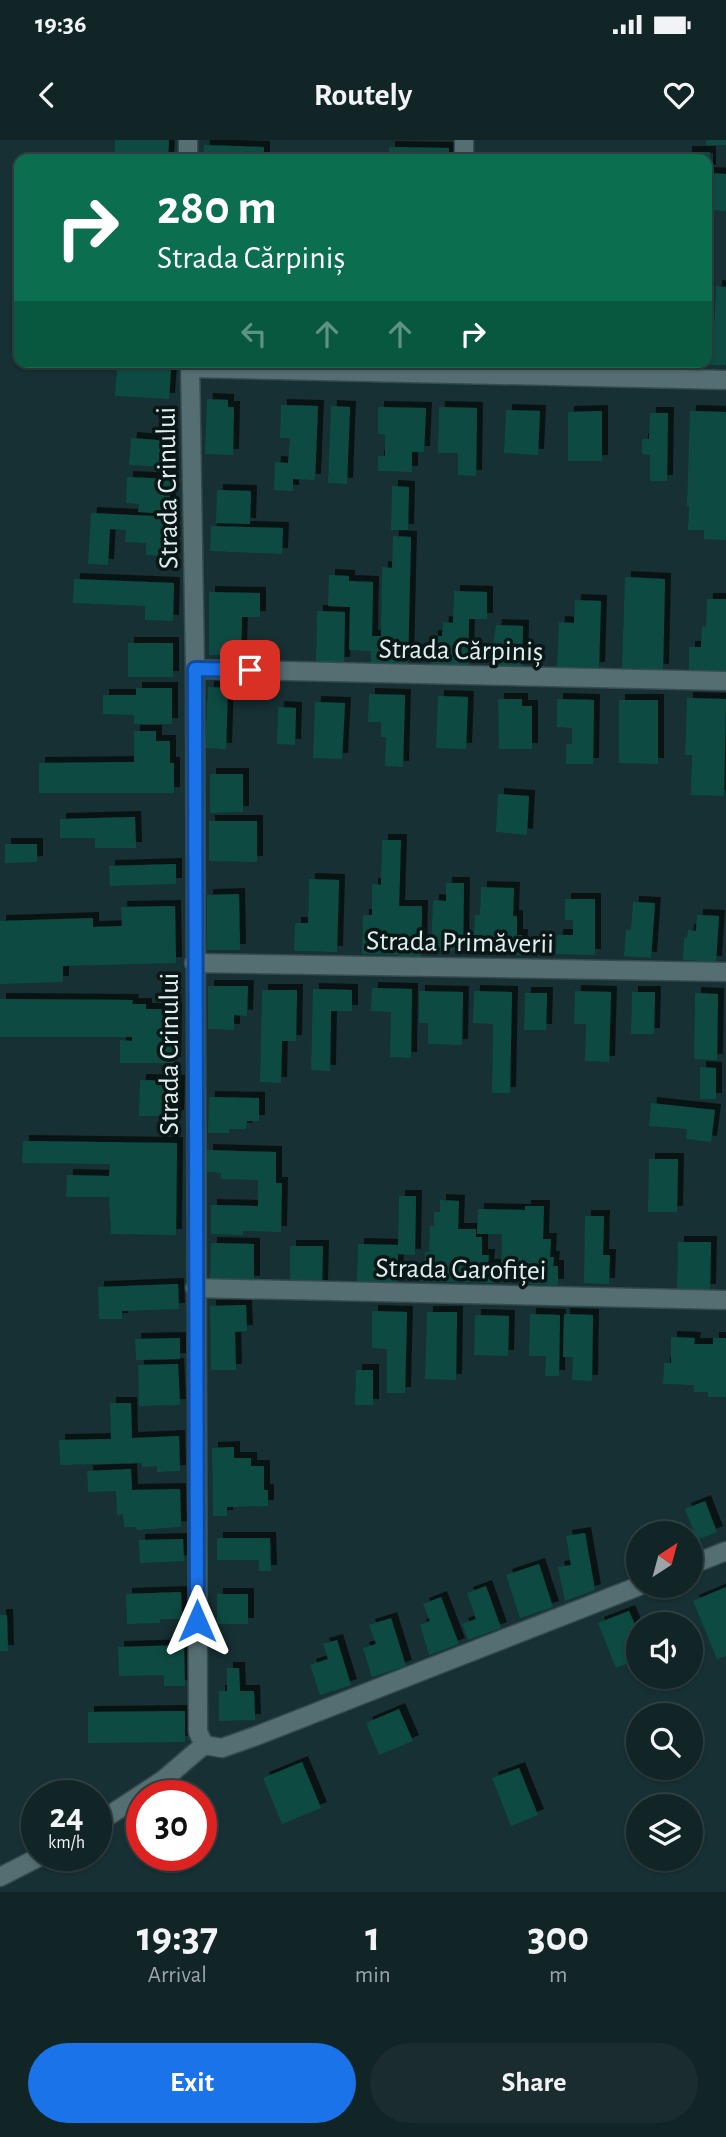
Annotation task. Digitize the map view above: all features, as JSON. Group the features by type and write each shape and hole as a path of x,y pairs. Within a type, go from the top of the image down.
{"street":[{"name":"Strada Crinului","path":"190,368 195,669 198,1732 204,1745"},
{"path":"391,368 726,380"},
{"name":"Strada Cărpiniș","path":"195,669 726,681"},
{"name":"Strada Primăverii","path":"194,963 726,972"},
{"path":"726,1285 726,1300"},
{"name":"Strada Garofiței","path":"195,1288 726,1300"},
{"path":"704,1560 726,1551"},
{"path":"112,1813 163,1780 204,1745 222,1748 256,1736 626,1591"},
{"path":"0,1877 21,1866"}],"building":[{"path":"115,140 169,140 168,154 115,154"},
{"path":"706,140 726,140 726,145 706,145"},
{"path":"204,145 264,147 264,154 203,154"},
{"path":"389,147 449,148 449,154 389,154"},
{"path":"686,152 710,152 710,154"},
{"path":"712,173 726,174 726,211 712,210"},
{"path":"716,286 726,287 726,365 712,365"},
{"path":"117,368 171,370 169,399 115,396"},
{"path":"207,399 228,400 228,407 234,407 233,455 205,454"},
{"path":"281,405 318,406 315,480 293,479 293,491 274,490 275,462 288,463 290,438 280,438"},
{"path":"331,406 350,407 347,484 328,483"},
{"path":"378,407 426,408 424,452 412,452 412,472 378,471 378,456 385,456 385,434 378,434"},
{"path":"439,407 477,408 476,476 458,475 458,453 438,453"},
{"path":"506,410 540,411 538,455 504,453"},
{"path":"602,411 602,461 568,461 568,412"},
{"path":"690,411 726,412 726,540 704,539 704,530 688,530"},
{"path":"650,413 668,413 667,481 650,481 650,455 642,454 642,439 649,439"},
{"path":"131,438 170,441 169,467 129,465"},
{"path":"127,477 171,479 169,514 138,512 139,504 126,503"},
{"path":"392,486 409,487 408,530 391,530"},
{"path":"217,490 251,491 250,524 216,523"},
{"path":"91,513 174,517 172,557 146,555 146,543 125,542 126,530 110,529 108,565 88,564"},
{"path":"211,526 283,528 282,554 210,551"},
{"path":"393,536 411,537 408,665 371,664 371,651 349,650 350,607 328,606 329,575 349,576 349,581 373,582 372,636 381,636 382,567 392,568"},
{"path":"625,577 665,579 663,670 622,668"},
{"path":"74,579 174,583 173,621 145,620 145,606 73,603"},
{"path":"454,591 487,592 487,619 469,619 468,667 431,666 432,636 442,636 443,622 453,623"},
{"path":"209,592 260,593 260,617 242,617 241,655 209,655"},
{"path":"707,599 726,599 726,673 689,672 689,647 701,647 702,626 706,627"},
{"path":"575,600 601,601 599,668 557,667 559,622 574,623"},
{"path":"317,611 345,612 344,663 316,662"},
{"path":"496,625 523,626 522,669 489,668 489,645 493,645"},
{"path":"128,643 173,643 173,677 128,677"},
{"path":"208,687 228,688 226,749 205,748"},
{"path":"136,688 172,688 172,724 134,724 134,715 103,714 103,695 136,695"},
{"path":"369,694 405,695 403,767 385,766 386,737 381,737 381,722 368,722"},
{"path":"438,696 468,697 466,749 436,748"},
{"path":"687,698 726,699 724,796 691,795 692,755 685,755"},
{"path":"498,699 522,699 522,706 532,706 532,749 499,749"},
{"path":"557,699 594,700 593,764 566,764 566,744 572,744 572,728 557,727"},
{"path":"619,700 658,700 658,764 619,763"},
{"path":"315,702 345,703 342,759 313,758"},
{"path":"278,707 296,708 295,745 277,744"},
{"path":"134,731 156,731 156,741 170,741 170,763 174,763 174,793 39,793 39,763 134,762"},
{"path":"210,774 243,774 243,812 210,813"},
{"path":"498,794 529,796 527,835 496,832"},
{"path":"135,817 136,848 95,848 95,838 60,838 60,819"},
{"path":"209,821 257,821 257,862 209,861"},
{"path":"382,840 401,840 399,906 422,906 421,959 362,954 363,915 372,915 372,884 381,885"},
{"path":"5,844 37,844 37,862 5,863"},
{"path":"176,864 176,884 110,886 109,866"},
{"path":"309,879 339,880 337,952 294,951 295,923 308,923"},
{"path":"446,883 464,883 463,951 431,951 433,900 446,901"},
{"path":"481,887 514,888 513,916 517,916 517,935 522,935 521,955 470,952 475,915 480,915"},
{"path":"239,894 240,950 207,950 207,895"},
{"path":"565,899 595,899 595,955 556,954 557,935 573,935 573,920 565,920"},
{"path":"633,902 655,903 651,958 624,956 626,930 631,930"},
{"path":"175,906 176,963 63,966 63,982 0,984 0,921 93,918 93,927 122,926 121,907"},
{"path":"697,915 719,916 716,962 683,960 684,938 687,938 688,930 696,931"},
{"path":"208,986 248,986 247,1016 234,1015 234,1030 208,1029"},
{"path":"372,988 412,989 411,1058 390,1057 391,1012 371,1011"},
{"path":"313,989 352,990 352,1011 331,1011 330,1071 311,1070"},
{"path":"262,990 297,990 296,1041 282,1041 281,1083 260,1082"},
{"path":"419,991 463,992 462,1045 428,1044 428,1023 419,1023"},
{"path":"474,991 512,992 510,1093 492,1093 493,1024 473,1023"},
{"path":"575,991 611,992 609,1062 585,1061 586,1024 574,1024"},
{"path":"632,992 655,992 654,1034 631,1034"},
{"path":"525,993 547,993 546,1030 524,1030"},
{"path":"695,993 718,994 717,1060 694,1059"},
{"path":"0,999 133,1000 132,1004 146,1004 146,1009 176,1009 175,1063 120,1063 120,1040 132,1041 132,1037 0,1037"},
{"path":"700,1067 716,1068 716,1099 700,1099"},
{"path":"140,1080 179,1081 178,1116 139,1116"},
{"path":"209,1097 259,1098 259,1121 247,1121 246,1129 229,1129 229,1133 208,1133"},
{"path":"651,1103 715,1110 711,1142 686,1139 687,1129 649,1126"},
{"path":"23,1141 177,1143 176,1235 111,1234 109,1197 66,1197 67,1175 109,1176 110,1164 22,1163"},
{"path":"207,1150 276,1152 276,1183 282,1183 281,1232 211,1234 211,1205 258,1206 258,1180 221,1179 221,1173 207,1172"},
{"path":"649,1159 678,1159 677,1212 648,1212"},
{"path":"399,1196 416,1196 415,1255 398,1254 397,1283 357,1282 358,1244 398,1245"},
{"path":"440,1200 459,1201 458,1229 476,1229 476,1237 482,1237 482,1255 489,1255 488,1265 495,1265 494,1283 420,1281 420,1264 425,1264 425,1252 429,1252 430,1226 434,1226 434,1212 440,1212"},
{"path":"525,1206 544,1206 543,1239 551,1239 550,1257 554,1257 553,1266 558,1266 558,1285 524,1284 524,1279 501,1278 502,1234 477,1234 478,1209 525,1210"},
{"path":"585,1216 604,1216 603,1255 610,1255 609,1284 584,1283"},
{"path":"678,1242 711,1242 710,1290 677,1289"},
{"path":"211,1243 254,1244 254,1282 210,1281"},
{"path":"290,1246 323,1246 322,1286 290,1286"},
{"path":"178,1284 179,1309 122,1311 122,1319 99,1319 98,1287"},
{"path":"246,1305 247,1331 235,1332 236,1370 211,1370 210,1306"},
{"path":"372,1311 407,1312 405,1393 387,1393 387,1349 372,1348"},
{"path":"427,1312 457,1312 456,1380 425,1379"},
{"path":"530,1314 560,1315 559,1376 545,1376 546,1356 529,1356"},
{"path":"564,1314 593,1315 592,1381 572,1380 573,1357 563,1357"},
{"path":"475,1315 509,1316 508,1356 474,1355"},
{"path":"671,1337 695,1338 694,1344 713,1344 713,1338 726,1338 726,1397 708,1397 708,1392 694,1392 694,1385 663,1384 664,1363 671,1363"},
{"path":"180,1338 180,1359 136,1360 135,1339"},
{"path":"178,1364 180,1405 139,1406 138,1365"},
{"path":"356,1370 373,1370 373,1405 355,1405"},
{"path":"110,1403 131,1403 132,1438 179,1436 180,1471 157,1472 157,1466 142,1467 142,1463 60,1465 59,1440 111,1439"},
{"path":"234,1447 234,1458 251,1458 251,1466 264,1466 264,1490 268,1490 268,1506 227,1507 227,1516 213,1516 212,1448"},
{"path":"131,1469 132,1490 180,1489 181,1527 137,1530 136,1527 124,1527 123,1514 117,1515 116,1491 88,1492 87,1471"},
{"path":"705,1501 717,1532 704,1537 704,1521 690,1521 685,1509"},
{"path":"585,1533 595,1590 565,1601 558,1567 571,1565 566,1536"},
{"path":"217,1538 270,1538 271,1571 259,1571 259,1560 217,1560"},
{"path":"183,1539 184,1561 140,1563 139,1540"},
{"path":"539,1564 553,1607 520,1618 506,1575"},
{"path":"486,1586 501,1628 468,1640 462,1624 476,1619 467,1593"},
{"path":"726,1587 726,1656 717,1659 703,1625 703,1612 698,1612 693,1601"},
{"path":"181,1592 182,1619 127,1624 126,1594"},
{"path":"217,1594 248,1594 248,1624 217,1624"},
{"path":"441,1597 459,1644 429,1655 420,1625 430,1621 423,1604"},
{"path":"626,1612 626,1664 616,1668 598,1623"},
{"path":"0,1615 7,1615 8,1651 0,1651"},
{"path":"391,1618 406,1666 372,1677 363,1648 376,1644 369,1625"},
{"path":"337,1640 351,1685 320,1695 310,1665 328,1659 323,1644"},
{"path":"184,1645 185,1686 164,1686 164,1675 119,1676 118,1647"},
{"path":"227,1668 239,1668 240,1691 254,1691 255,1720 219,1721 219,1691 227,1691"},
{"path":"399,1709 413,1741 379,1755 366,1723"},
{"path":"185,1711 185,1742 88,1743 88,1712"},
{"path":"302,1762 321,1808 282,1824 263,1778"},
{"path":"519,1768 538,1815 511,1826 492,1778"}],"route":[{"path":"197,1621 195,669 250,670"}]}
